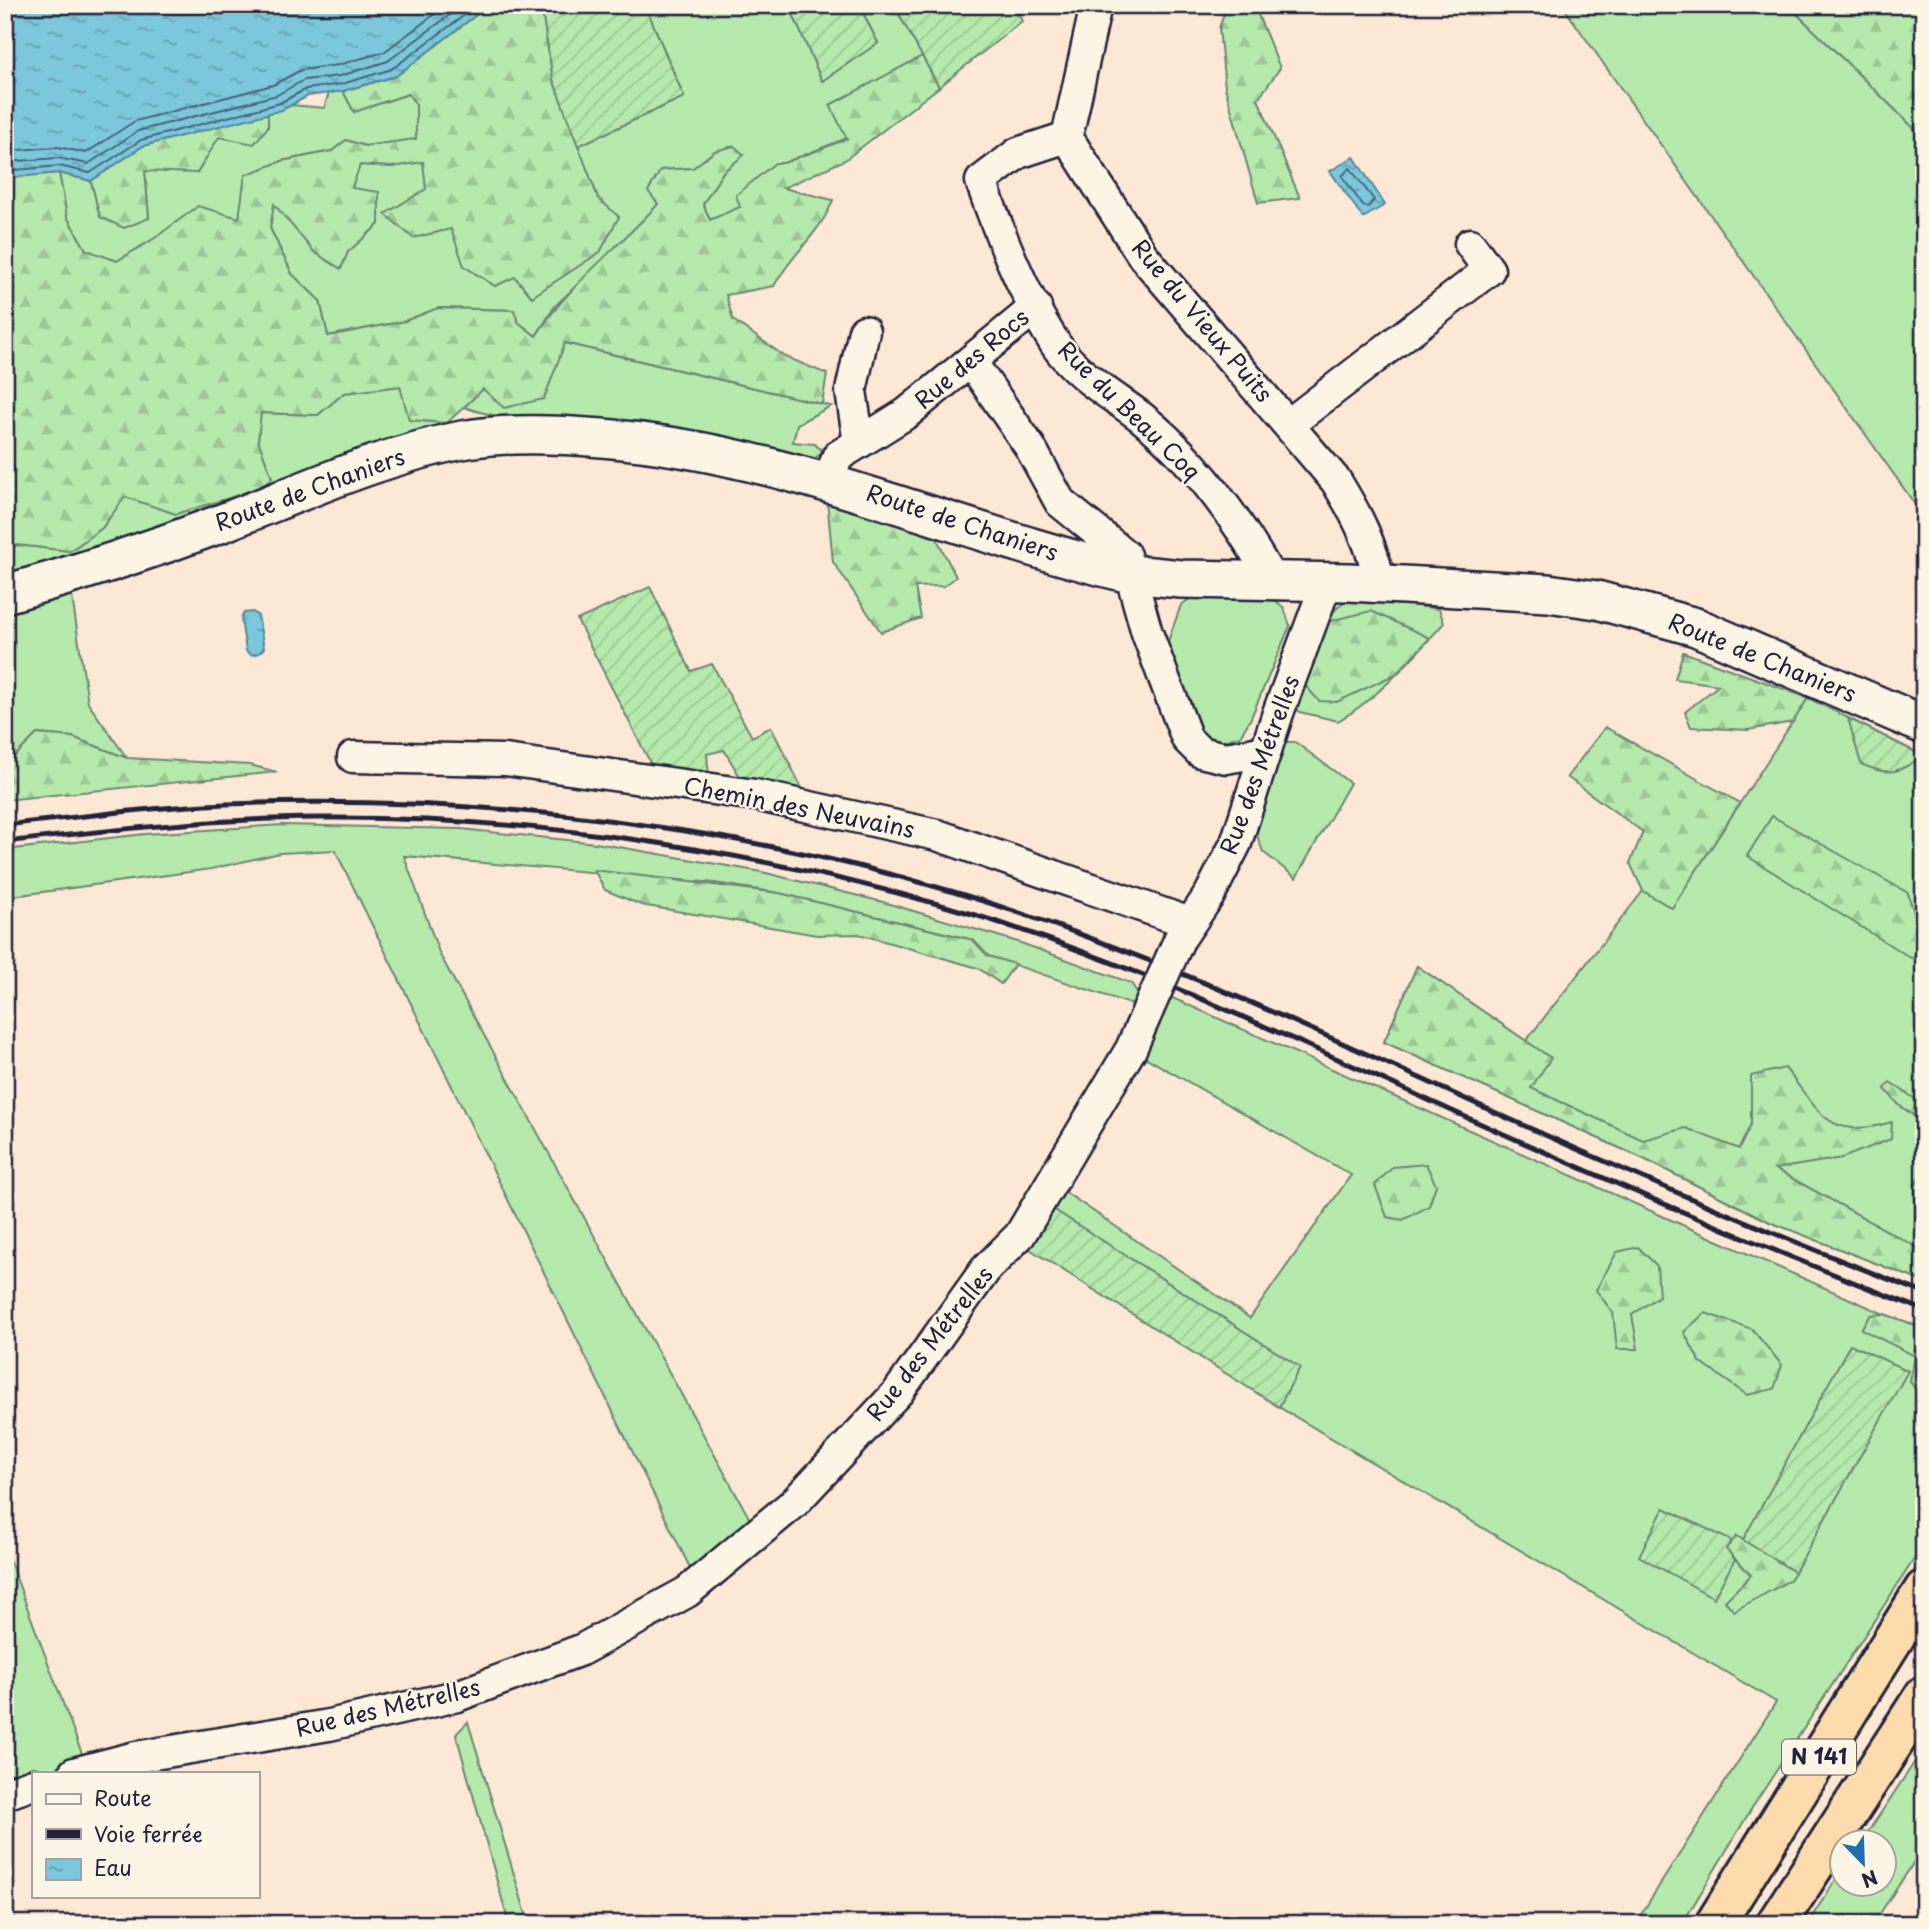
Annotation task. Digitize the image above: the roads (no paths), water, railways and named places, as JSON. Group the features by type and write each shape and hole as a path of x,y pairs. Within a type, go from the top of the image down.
{"highway":[{"name":"N 141","path":"1715,1924 1924,1590"},
{"name":"N 141","path":"1776,1924 1924,1696"}],"street":[{"path":"1067,136 1096,5"},
{"name":"Rue des Rocs","path":"828,481 838,456 907,413 972,363 1036,307 997,229 981,181 1018,153 1067,136"},
{"name":"Rue du Vieux Puits","path":"1067,136 1143,256 1336,481 1361,521 1374,552 1380,584"},
{"path":"1289,424 1489,270 1470,244"},
{"name":"Rue du Beau Coq","path":"1036,307 1057,346 1105,394 1140,417 1187,461 1244,531 1273,582"},
{"path":"859,443 851,391 864,331"},
{"path":"972,363 1030,447 1060,502 1125,555 1147,633 1187,739 1200,752 1226,758 1266,751"},
{"name":"Route de Chaniers","path":"5,594 150,549 362,467 464,440 568,435 712,452 828,481 997,535 1131,573 1181,579 1380,584 1548,593 1631,608 1696,627 1924,725"},
{"name":"Rue des Métrelles","path":"78,1772 136,1757 329,1725 457,1696 581,1650 687,1592 794,1503 898,1392 986,1269 1020,1235 1130,1049 1184,932 1210,894 1237,843 1266,751 1327,582"},
{"name":"Chemin des Neuvains","path":"353,757 505,760 755,795 936,835 1184,932"},
{"path":"5,1794 32,1784"}],"water":[{"path":"5,5 489,5 396,76 343,91 308,96 282,110 143,146 91,181 59,173 5,178"},
{"path":"1354,157 1385,205 1363,218 1330,171"},
{"path":"253,612 258,616 264,648 251,655 246,651 241,619 244,613"}],"railway":[{"path":"5,825 226,804 411,804 594,818 775,847 865,868 1026,915 1168,968 1308,1027 1667,1188 1924,1293"},
{"path":"5,842 239,820 397,819 476,823 634,840 712,852 868,885 1011,926 1141,974 1269,1028 1632,1190 1924,1310"}]}
